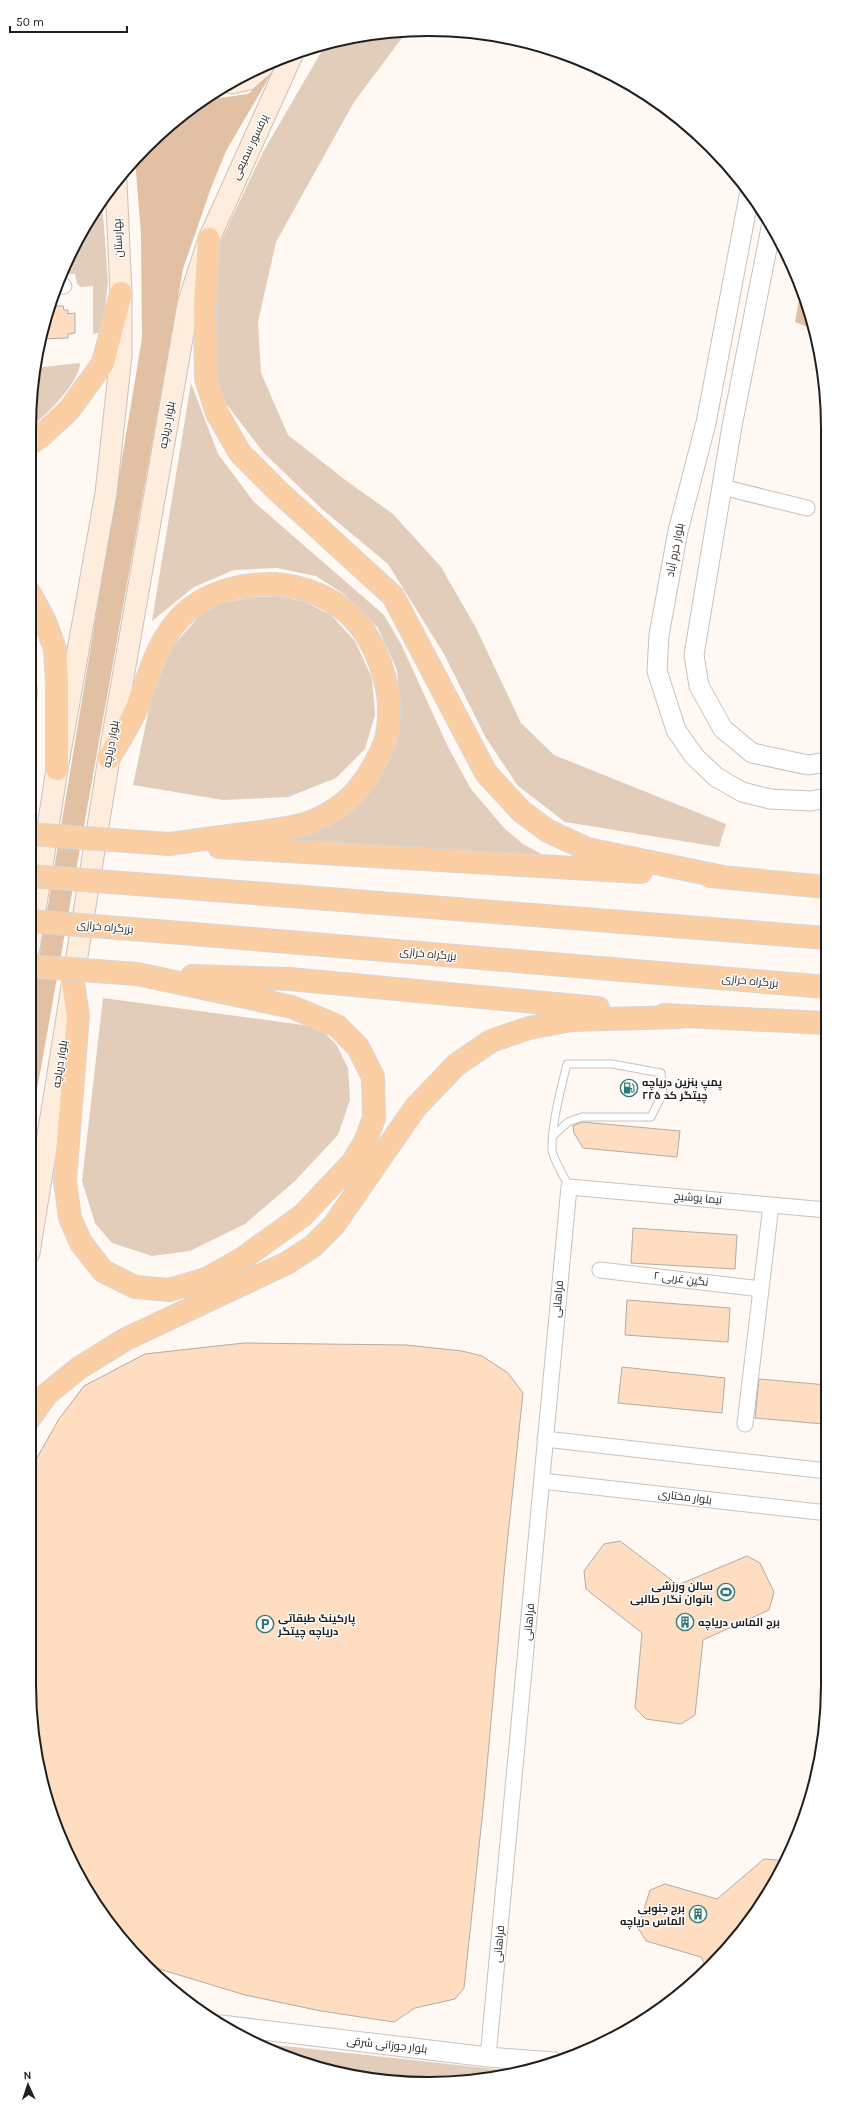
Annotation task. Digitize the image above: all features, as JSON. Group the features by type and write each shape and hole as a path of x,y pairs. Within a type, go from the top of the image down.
{"highway":[{"path":"208,239 205,307 206,379 217,414 240,453 278,491 393,596 486,773 522,812 548,831 587,849 724,877"},
{"path":"36,439 68,410 103,363 121,293"},
{"path":"109,758 135,712 154,659 166,636 183,615 201,602 220,592 244,586 267,583 290,585 316,593 339,606 358,623 376,653 385,678 389,706 387,736 377,761 364,782 348,800 322,817 294,827 169,844"},
{"path":"36,605 44,619 55,649 57,684 57,769"},
{"path":"36,834 169,844 724,877 821,887"},
{"path":"36,877 821,938"},
{"name":"بزرگراه خرازی","path":"36,922 821,987"},
{"path":"36,967 137,974 290,978 679,1017 821,1023"},
{"path":"73,983 78,1015 65,1181 70,1218 81,1243 103,1271 136,1286 169,1290 206,1279 242,1259 303,1215 353,1162 364,1142 374,1118 373,1078 358,1047 337,1026 292,1007 137,974"},
{"path":"36,1409 47,1394 79,1368 126,1339 287,1264 313,1246 334,1225 415,1108 456,1065 491,1041 528,1028 572,1020 679,1017"}],"main road":[{"name":"پرفسور سمیعی","path":"208,239 289,62"},
{"name":"بهارستان","path":"116,191 121,293"},
{"name":"بلوار دریاچه","path":"36,1210 109,758 188,304 208,239"},
{"path":"36,904 57,769 106,494 122,355 121,293"}],"street":[{"name":"بلوار خرم آباد","path":"748,201 706,423 678,531 659,635 657,671 666,706 676,730 694,756 716,777 742,792 770,799 811,801 821,799"},
{"path":"770,235 732,426 695,648 699,686 723,729 752,753 808,765 821,763"},
{"path":"706,423 732,426"},
{"path":"722,487 807,508"},
{"name":"نیما یوشیج","path":"569,1187 821,1209"},
{"name":"فراهانی","path":"488,2057 569,1187"},
{"path":"745,1424 771,1205"},
{"name":"نگین غربی ۲","path":"600,1270 761,1289"},
{"path":"545,1440 821,1470"},
{"name":"بلوار مختاری","path":"542,1480 821,1512"},
{"name":"بلوار جوزانی شرقی","path":"239,2028 488,2057 540,2061"}],"lane":[{"path":"554,1135 568,1122 582,1117 651,1117 663,1093 661,1073 612,1064 567,1064 558,1097 552,1151 569,1187"}],"shaded area":[{"path":"403,37 354,102 276,242 258,322 261,373 288,435 344,479 393,514 441,567 476,628 521,723 554,755 726,824 719,847 565,822 518,786 486,738 444,654 388,564 323,510 263,452 218,393 209,327 220,243 263,152 322,51 377,39"},
{"path":"274,69 226,151 211,188 183,269 36,1096 36,978 142,338 141,234 136,167 170,133 210,102 216,98 248,94"},
{"path":"103,209 108,282 102,332 93,334 93,286 81,287 77,284 75,274 68,274 76,255"},
{"path":"799,300 808,327 795,322"},
{"path":"80,363 74,380 68,389 52,408 36,423 39,377 41,367"},
{"path":"191,383 218,454 254,502 384,615 402,646 448,747 471,789 504,828 523,844 560,864 244,841 334,819 399,696 397,670 378,628 344,594 316,576 277,568 234,570 194,587 152,621"},
{"path":"280,596 305,602 331,615 355,641 372,678 375,715 365,749 336,778 288,797 223,800 133,785 152,695 167,653 200,615 223,603 252,597"},
{"path":"36,675 38,691 36,714"},
{"path":"103,998 318,1027 336,1044 348,1068 350,1100 338,1135 294,1182 245,1224 190,1251 152,1256 112,1243 95,1223 82,1181"},
{"path":"273,2045 501,2070 480,2074 454,2076 412,2076 366,2072 327,2064"}],"building":[{"path":"56,306 63,306 64,310 68,310 68,314 75,313 75,333 68,334 68,338 47,339"},
{"path":"582,1122 680,1131 677,1157 583,1148 574,1133 573,1126"},
{"path":"633,1228 737,1235 735,1269 631,1263"},
{"path":"627,1300 730,1308 728,1342 625,1335"},
{"name":"پارکینگ طبقاتی دریاچه چیتگر","path":"244,1343 406,1345 462,1351 482,1356 508,1373 523,1393 505,1564 484,1800 464,1988 455,1999 415,2008 394,2022 321,2011 245,1995 158,1969 133,1943 102,1903 76,1858 57,1811 49,1786 39,1736 36,1684 36,1459 59,1419 84,1386 145,1354"},
{"path":"622,1367 725,1378 722,1413 618,1403"},
{"path":"759,1379 821,1384 821,1424 755,1418"},
{"name":"برج الماس دریاچه","path":"620,1541 678,1585 747,1556 760,1563 774,1592 769,1610 703,1640 695,1715 681,1724 646,1719 635,1708 642,1633 586,1589 584,1571 604,1544"},
{"name":"برج جنوبی الماس دریاچه","path":"764,1859 780,1860 755,1903 724,1943 704,1964 701,1957 646,1941 638,1928 650,1890 665,1884 717,1899"}],"place":[{"name":"پمپ بنزین دریاچه چیتگر کد ۲۲۵","path":"629,1088"},
{"name":"سالن ورزشی بانوان نگار طالبی","path":"726,1592"},
{"name":"برج الماس دریاچه","path":"685,1622"},
{"name":"پارکینگ طبقاتی دریاچه چیتگر","path":"265,1624"},
{"name":"برج جنوبی الماس دریاچه","path":"698,1914"}]}
